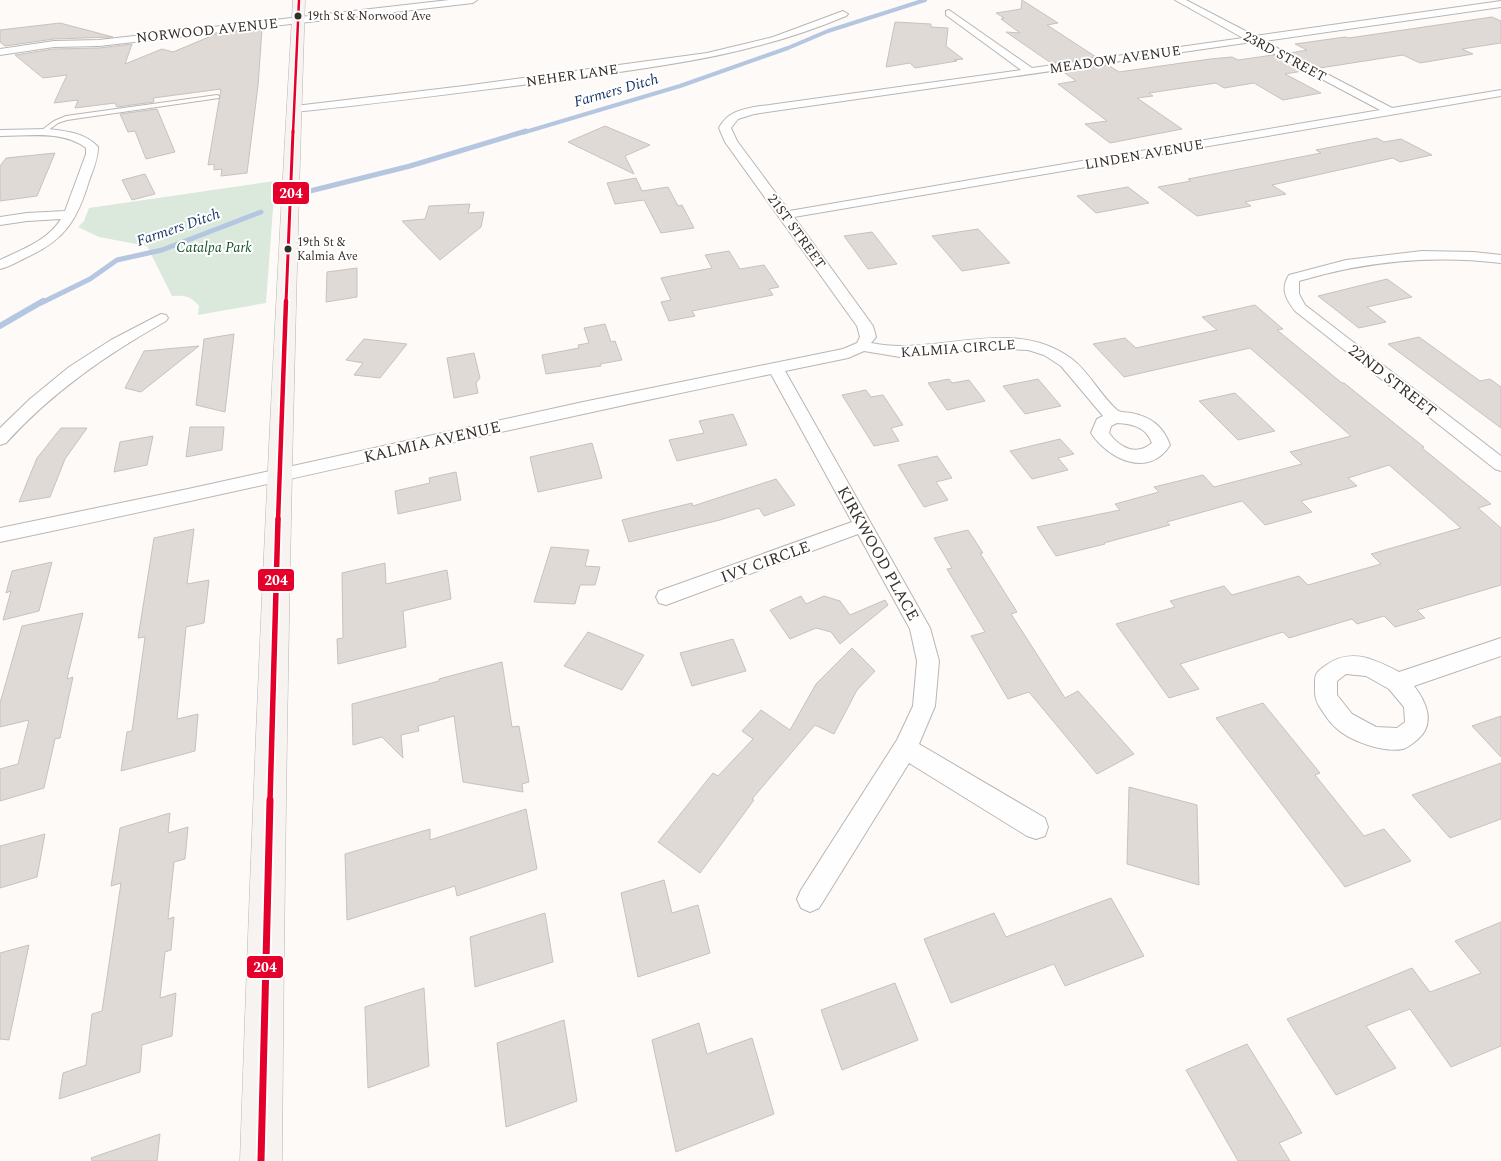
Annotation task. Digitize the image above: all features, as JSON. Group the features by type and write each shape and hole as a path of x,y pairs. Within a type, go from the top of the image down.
{"street":[{"path":"261,1161 268,826 289,213 299,0"},
{"name":"NORWOOD AVENUE","path":"0,52 54,44 105,43 140,37 473,0"},
{"name":"23RD STREET","path":"1179,0 1391,112"},
{"name":"MEADOW AVENUE","path":"731,118 743,113 759,110 1501,4"},
{"path":"949,13 1030,72"},
{"name":"NEHER LANE","path":"295,109 405,97 686,60 740,49 822,24 843,14"},
{"name":"LINDEN AVENUE","path":"786,215 1501,93"},
{"name":"21ST STREET","path":"731,118 725,128 730,142 786,215 864,326 868,337 862,346"},
{"path":"0,134 41,133 76,136 86,141 92,147 92,154 77,198 63,228 53,238 38,247 0,265"},
{"path":"0,221 27,217 69,215"},
{"name":"22ND STREET","path":"1501,258 1442,253 1385,256 1337,266 1294,278 1290,283 1290,291 1294,301 1300,308 1501,465"},
{"path":"0,439 18,418 50,389 100,352 161,318"},
{"name":"KALMIA CIRCLE","path":"862,346 880,351 900,352 1007,342 1026,344 1051,353 1066,362 1114,417"},
{"name":"KALMIA AVENUE","path":"0,534 280,475 582,407 848,353 862,346"},
{"name":"KIRKWOOD PLACE","path":"776,368 920,628 928,661 924,706 905,748 810,899"},
{"name":"IVY CIRCLE","path":"666,597 863,525"},
{"path":"1397,682 1501,647"},
{"path":"905,748 1036,827"}],"lane":[{"path":"41,133 56,122 66,118 217,97"}],"green space":[{"name":"Catalpa Park","path":"275,181 266,303 198,315 199,306 193,300 184,296 172,296 147,246 99,237 78,227 84,221 89,208"}],"building":[{"path":"1022,0 1058,23 1047,25 1096,57 1051,63 1006,32 1020,33 996,13 1021,9"},
{"path":"1492,17 1501,21 1501,43 1462,49 1473,54 1420,63 1403,55 1320,68 1290,53 1307,50 1295,44"},
{"path":"895,22 931,24 931,27 948,28 946,46 963,59 915,68 910,63 886,67"},
{"path":"60,23 113,37 54,39 5,46 0,42 0,30"},
{"path":"262,29 258,86 247,173 221,176 222,169 214,170 214,164 208,165 221,89 153,98 154,102 117,107 115,103 75,108 78,100 54,103 67,75 43,78 15,55 54,49 99,48 132,44 125,64 162,49 173,52 216,34"},
{"path":"1273,55 1303,71 1285,74 1321,93 1283,100 1254,83 1224,88 1216,83 1149,93 1153,96 1137,98 1182,129 1110,143 1085,124 1107,121 1058,84 1076,81 1062,71 1108,65 1119,72 1210,59 1232,57 1238,60"},
{"path":"157,109 175,152 146,159 135,131 128,132 120,114"},
{"path":"605,126 650,145 625,156 634,174 568,142"},
{"path":"1377,138 1384,142 1401,139 1432,155 1400,162 1393,158 1272,185 1286,194 1245,202 1251,206 1197,216 1158,187 1191,181 1188,179 1321,153 1316,150"},
{"path":"55,153 37,196 0,201 0,166 6,158"},
{"path":"145,174 155,194 132,200 122,180"},
{"path":"636,178 642,191 668,187 678,206 682,205 694,228 661,233 644,200 615,204 607,183"},
{"path":"1128,187 1149,203 1096,213 1077,196"},
{"path":"470,204 468,213 484,212 481,227 440,260 402,221 425,219 429,206"},
{"path":"978,229 1010,263 962,271 932,236"},
{"path":"872,232 897,264 868,269 844,236"},
{"path":"729,251 740,269 764,265 779,287 769,289 773,295 692,311 695,316 669,321 661,302 671,300 661,278 712,268 705,255"},
{"path":"357,268 357,297 326,302 327,272"},
{"path":"1387,279 1412,297 1367,307 1386,322 1359,328 1318,296"},
{"path":"1255,305 1283,329 1277,330 1424,447 1422,448 1491,504 1478,508 1501,528 1501,585 1417,610 1425,618 1395,627 1384,616 1357,624 1352,619 1289,638 1283,632 1180,664 1199,689 1169,698 1116,624 1175,607 1170,601 1224,586 1232,595 1299,576 1308,585 1381,564 1371,554 1461,528 1389,465 1348,478 1357,486 1301,501 1312,512 1265,525 1242,501 1167,522 1170,525 1056,556 1037,527 1120,510 1115,504 1159,492 1154,487 1203,475 1214,487 1302,464 1290,452 1351,436 1250,348 1124,377 1093,344 1125,338 1136,348 1217,330 1202,317"},
{"path":"605,324 611,342 615,341 622,360 600,364 601,366 546,374 542,355 579,348 578,345 589,343 584,328"},
{"path":"234,334 225,412 196,405 204,339"},
{"path":"1419,337 1480,381 1490,379 1501,387 1501,428 1388,344"},
{"path":"364,339 407,344 380,378 354,375 363,363 346,360"},
{"path":"199,346 141,392 125,388 144,351"},
{"path":"474,353 480,378 476,383 478,393 454,398 447,358"},
{"path":"949,379 952,383 969,380 985,401 947,410 928,383"},
{"path":"1038,379 1061,406 1025,414 1003,386"},
{"path":"866,390 871,397 883,395 903,425 891,428 899,441 874,446 842,395"},
{"path":"1235,393 1275,431 1238,440 1199,401"},
{"path":"733,414 747,445 677,461 669,440 704,433 699,421"},
{"path":"190,427 224,427 222,450 186,457"},
{"path":"61,428 87,428 65,459 50,497 19,502 37,458"},
{"path":"153,436 147,465 114,472 120,442"},
{"path":"1060,439 1074,454 1058,458 1068,470 1032,479 1010,451"},
{"path":"592,443 602,478 538,492 530,457"},
{"path":"937,456 952,478 936,482 948,500 924,507 898,465"},
{"path":"456,472 461,500 398,514 395,491 430,483 429,478"},
{"path":"776,479 795,505 764,516 759,508 720,520 629,542 622,520 692,503 693,506"},
{"path":"194,529 187,584 209,580 204,623 186,627 177,719 198,714 195,751 121,771 127,732 132,731 145,637 138,638 154,538"},
{"path":"968,530 1017,612 1011,614 1065,698 1078,691 1134,754 1097,774 1029,692 1008,699 971,636 985,632 947,569 952,568 934,538"},
{"path":"551,547 589,550 585,566 600,567 595,585 580,585 575,604 534,602"},
{"path":"52,562 39,611 3,620 11,591 6,593 12,571"},
{"path":"385,563 386,584 447,570 451,599 403,611 406,647 338,664 337,639 343,638 342,573"},
{"path":"801,596 806,604 824,596 840,601 850,615 885,600 888,605 840,644 831,632 816,628 790,639 770,610"},
{"path":"83,613 67,679 73,677 60,738 55,739 44,788 0,801 0,769 18,764 29,720 0,727 0,703 22,626"},
{"path":"588,632 644,655 622,690 564,666"},
{"path":"733,639 746,671 692,686 680,653"},
{"path":"852,648 875,671 857,690 834,734 815,725 752,799 754,800 700,873 658,842 713,773 718,776 753,739 742,731 761,710 790,730 816,684"},
{"path":"502,662 512,727 519,726 529,782 522,784 523,792 463,782 454,716 418,726 419,731 401,735 403,758 382,737 353,745 352,704"},
{"path":"1263,703 1320,773 1315,775 1364,836 1384,829 1411,861 1345,887 1216,718"},
{"path":"1501,716 1501,757 1472,726"},
{"path":"1501,763 1501,819 1450,838 1412,795"},
{"path":"1129,787 1197,805 1199,885 1127,864"},
{"path":"526,809 537,869 457,896 455,886 347,920 345,854 430,829 430,840"},
{"path":"170,813 168,833 188,827 185,859 174,862 168,919 174,917 171,950 165,952 160,998 176,993 172,1036 142,1045 140,1072 59,1099 63,1073 86,1065 92,1014 102,1011 121,883 111,886 120,828"},
{"path":"45,834 37,877 0,888 0,846"},
{"path":"664,880 672,913 698,905 710,953 638,977 621,893"},
{"path":"1111,898 1144,956 1065,986 1054,964 951,1003 924,939 994,913 1006,937"},
{"path":"545,913 553,962 475,987 470,937"},
{"path":"1501,922 1501,1046 1451,1067 1410,1009 1366,1026 1396,1068 1336,1095 1287,1019 1412,968 1430,992 1481,973 1455,941"},
{"path":"29,945 9,1040 0,1039 0,953"},
{"path":"895,983 918,1040 842,1070 821,1010"},
{"path":"424,988 429,1066 368,1088 365,1007"},
{"path":"564,1020 577,1101 506,1127 497,1043"},
{"path":"699,1023 707,1054 752,1038 774,1114 676,1152 652,1040"},
{"path":"1247,1044 1302,1133 1279,1143 1290,1161 1238,1161 1186,1070"},
{"path":"160,1134 157,1161 92,1161 91,1158"}],"waterway":[{"name":"Farmers Ditch","path":"522,133 680,86 788,48 828,31 925,0"},
{"name":"Farmers Ditch","path":"310,191 410,166 526,131"},
{"name":"Farmers Ditch","path":"41,303 90,279 117,260 162,250 261,212"},
{"name":"Farmers Ditch","path":"0,326 43,301"}],"transit line":[{"name":"204","path":"261,1161 276,580 299,0"}],"place":[{"name":"19th St & Norwood Ave","path":"298,16"},
{"name":"19th St & Kalmia Ave","path":"288,249"}]}
